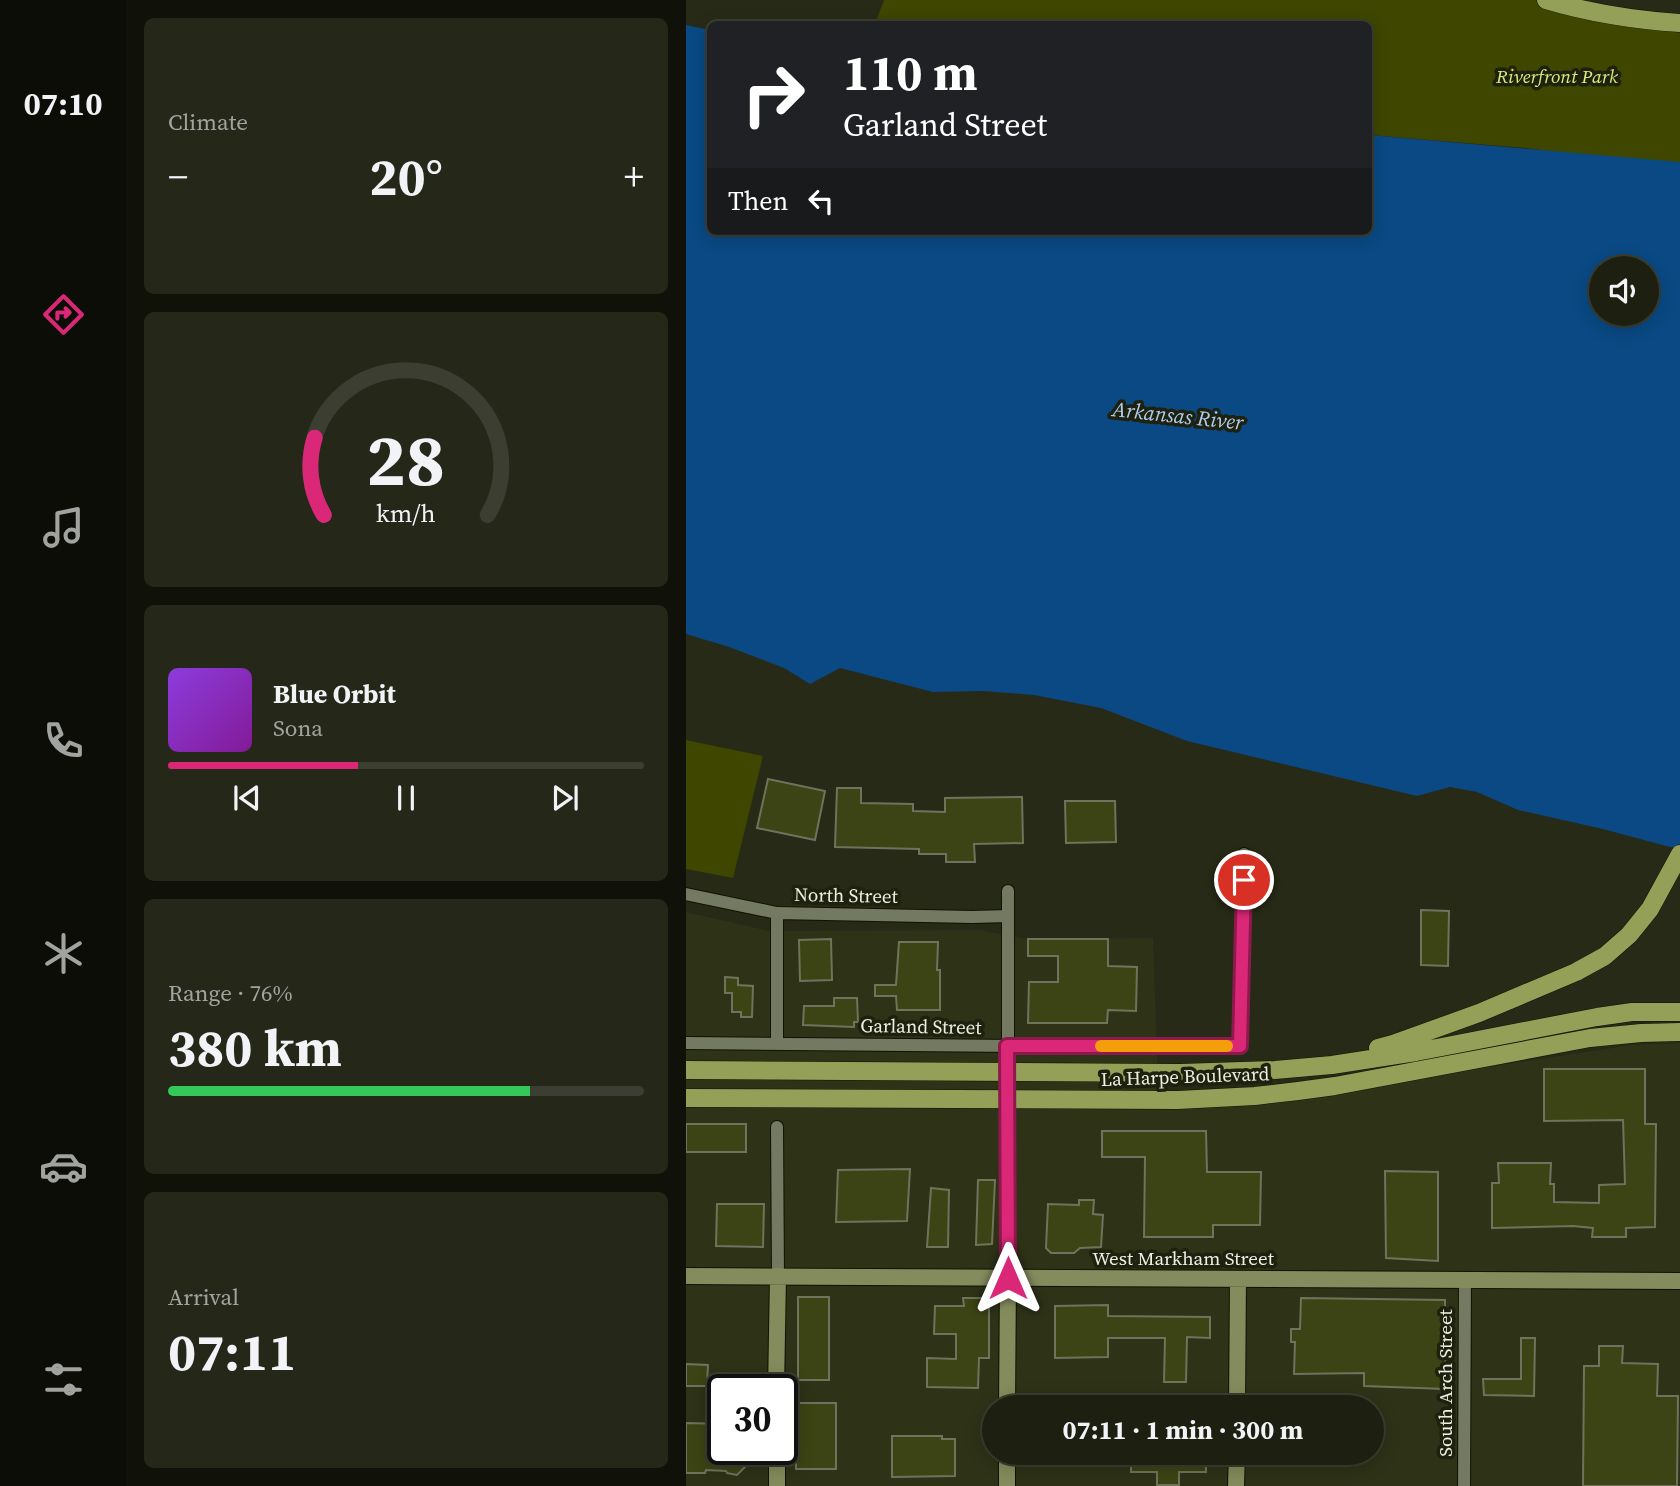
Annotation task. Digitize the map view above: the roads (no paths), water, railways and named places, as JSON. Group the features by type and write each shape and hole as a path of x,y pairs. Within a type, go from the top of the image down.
{"main road":[{"path":"1546,0 1591,11 1680,23"},
{"path":"1180,1073 1393,1044 1512,1000 1576,972 1605,956 1629,935 1650,909 1680,853"},
{"name":"La Harpe Boulevard","path":"686,1070 1180,1073 1275,1070 1332,1065 1416,1052 1597,1017 1632,1012 1680,1012"},
{"name":"La Harpe Boulevard","path":"686,1098 1178,1100 1266,1095 1335,1086 1565,1042 1641,1033 1680,1032"}],"street":[{"name":"Garland Street","path":"686,1043 1240,1046 1244,854"},
{"path":"1007,1395 1008,891"},
{"name":"North Street","path":"686,894 777,913 1007,916"},
{"path":"777,913 777,1044"},
{"path":"776,1374 777,1127"},
{"name":"West Markham Street","path":"686,1276 1680,1281"},
{"path":"1237,1395 1238,1279"},
{"name":"South Arch Street","path":"1464,1486 1465,1280"},
{"path":"776,1465 777,1486"},
{"path":"1007,1465 1007,1486"},
{"path":"1236,1486 1237,1465"}],"water":[{"name":"Arkansas River","path":"686,25 707,29 707,235 1372,235 1372,135 1680,162 1680,848 1518,810 1477,792 1450,787 1417,796 1187,741 1101,708 1034,695 984,691 933,692 840,668 810,684 784,668 686,634"}],"park label":[{"name":"Riverfront Park","path":"1557,76"}]}
